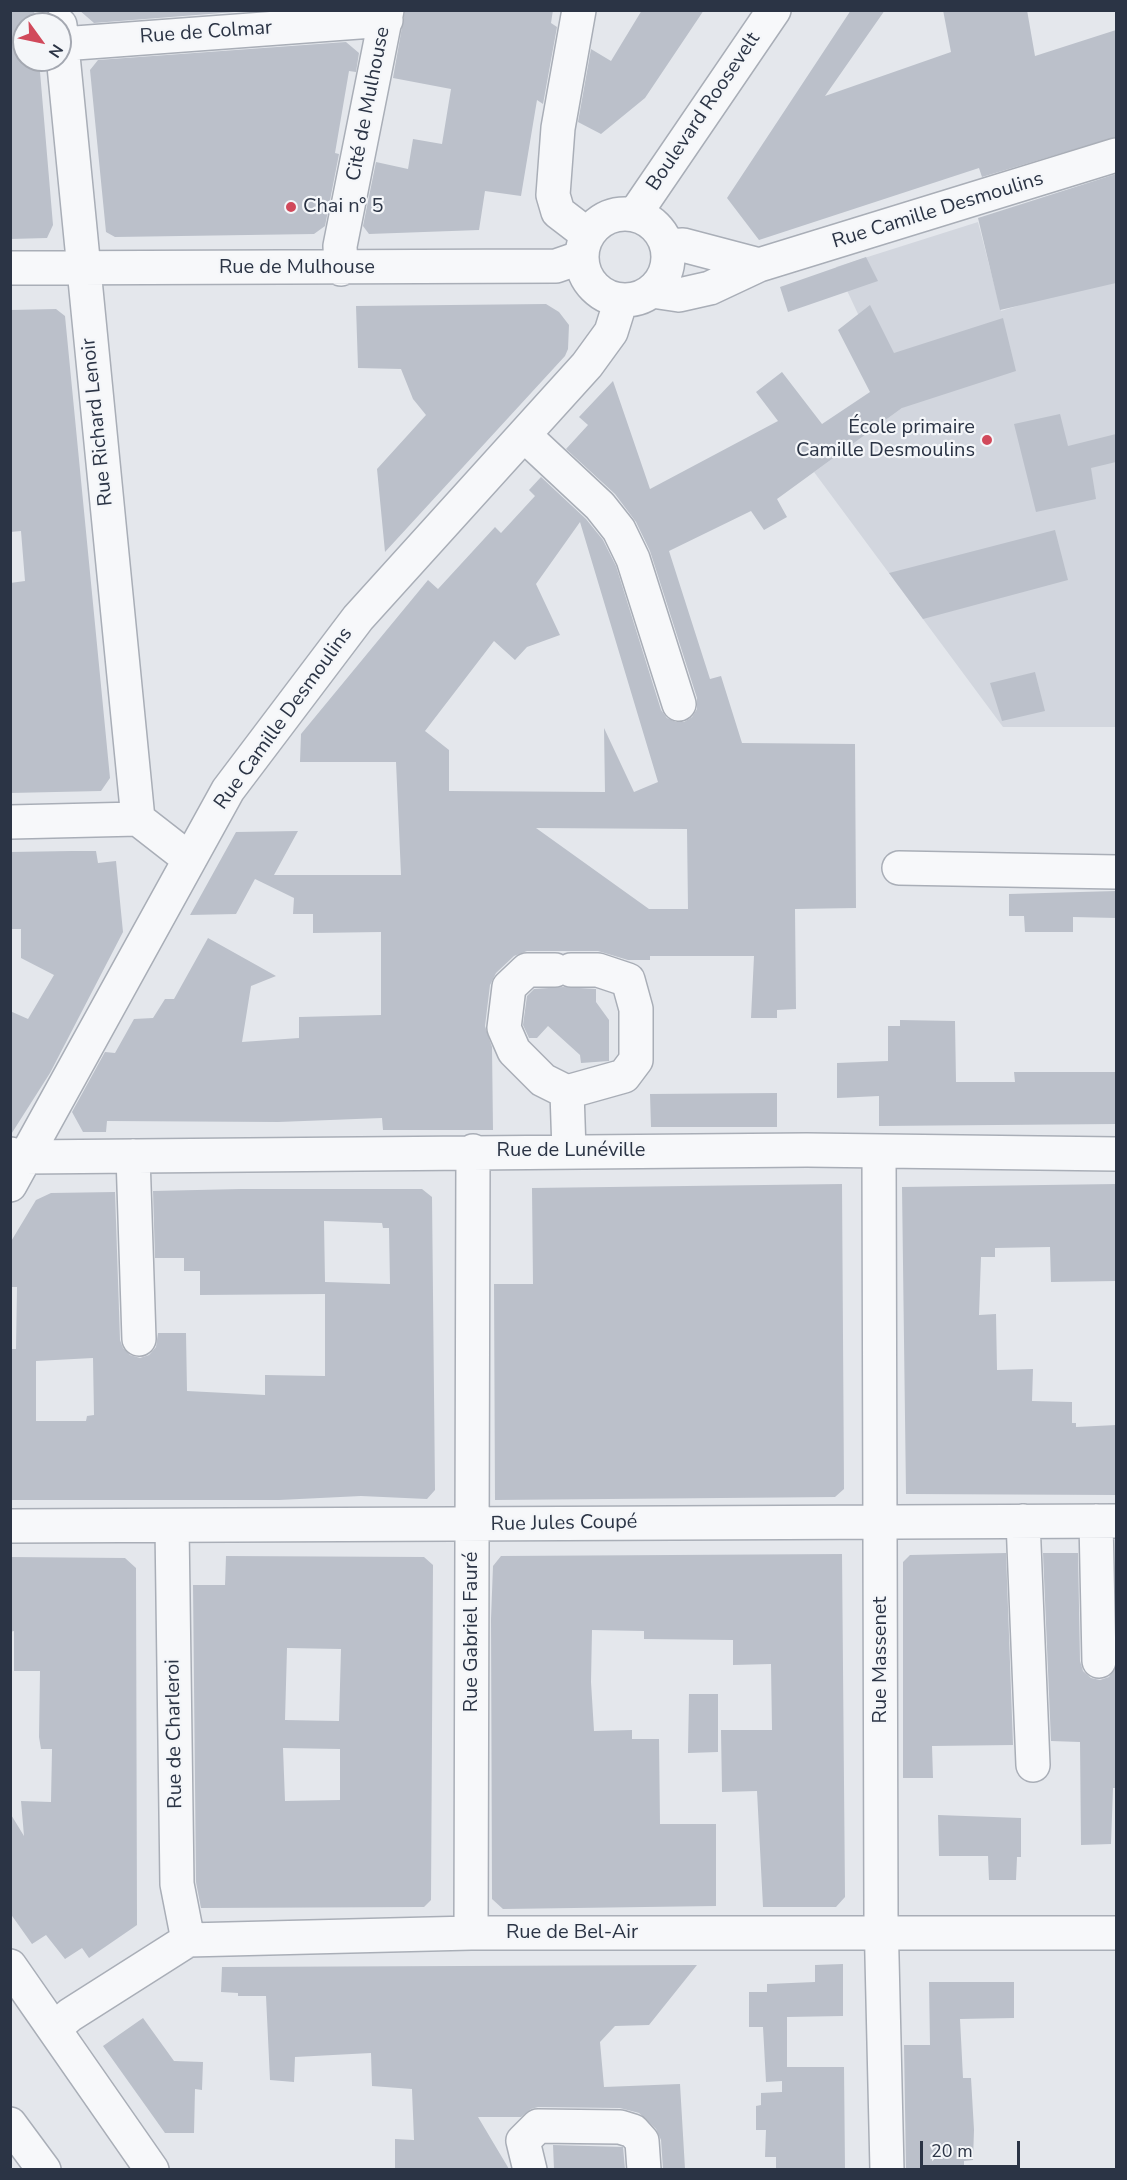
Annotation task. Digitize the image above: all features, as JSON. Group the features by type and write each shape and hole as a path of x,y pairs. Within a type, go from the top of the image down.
{"street":[{"path":"579,10 558,128 553,195 558,212 585,246 589,281 608,297 621,300 642,296 652,291 666,270 667,246 655,226 635,214 608,217 585,246"},
{"name":"Boulevard Roosevelt","path":"635,214 774,10"},
{"name":"Rue de Colmar","path":"72,30 386,15"},
{"name":"Cité de Mulhouse","path":"341,269 340,246 386,15"},
{"name":"Rue Richard Lenoir","path":"65,72 138,819"},
{"name":"Rue Camille Desmoulins","path":"652,291 679,295 710,288 759,265 1116,155"},
{"path":"667,246 683,245 759,265"},
{"name":"Rue de Mulhouse","path":"10,268 341,269 556,266 585,246"},
{"name":"Rue Camille Desmoulins","path":"15,1165 228,789 358,618 587,365 611,332 621,300"},
{"path":"524,435 600,506 619,530 633,559 679,704"},
{"path":"10,822 138,819 188,858"},
{"path":"899,868 1116,872"},
{"path":"527,970 598,970 628,980 636,1009 636,1060 624,1076 567,1092 543,1080 514,1051 504,1028 509,987 527,970"},
{"path":"567,1092 569,1151"},
{"name":"Rue de Lunéville","path":"15,1165 133,1156 473,1151 879,1151 1116,1154"},
{"name":"Rue Gabriel Fauré","path":"471,1933 473,1151"},
{"name":"Rue Massenet","path":"879,1151 882,1934 887,2169"},
{"path":"133,1156 139,1339"},
{"path":"1023,1521 1034,1765"},
{"path":"1099,1661 1106,1521"},
{"name":"Rue Jules Coupé","path":"10,1526 1106,1521"},
{"name":"Rue de Charleroi","path":"172,1527 177,1884 188,1940"},
{"name":"Rue de Bel-Air","path":"188,1940 471,1933 1116,1933"},
{"path":"55,2028 70,2015 188,1940"},
{"path":"10,1966 152,2169"},
{"path":"10,2124 44,2169"},
{"path":"530,2169 523,2141 538,2126 620,2127 633,2130 642,2141 644,2169"}],"shaded area":[{"name":"École primaire Camille Desmoulins","path":"1116,175 1116,727 1003,727 814,472 902,408 836,267 978,222 1001,311 1027,303"}],"building":[{"path":"10,10 34,10 34,12 12,12 12,72 40,72 53,225 47,238 10,239"},
{"path":"79,10 260,10 94,23"},
{"path":"405,10 553,10 551,23 557,27 543,104 537,100 521,196 485,191 479,230 369,234 363,226 376,162 408,169 413,139 442,144 451,89 393,78"},
{"path":"642,10 704,10 645,98 601,134 578,122 591,49 611,61"},
{"path":"851,10 885,10 825,96 951,52 943,10 1027,10 1035,56 1116,30 1116,137 982,177 979,168 759,240 727,198"},
{"path":"346,42 359,53 356,72 349,71 335,153 339,154 325,226 314,234 115,237 106,232 90,70 98,60"},
{"path":"1116,174 1116,283 1000,310 978,218"},
{"path":"866,257 878,281 788,312 780,287"},
{"path":"546,304 559,312 569,325 568,349 565,356 385,552 377,469 426,415 413,399 401,369 358,368 356,306"},
{"path":"870,305 894,353 1003,318 1016,371 902,408 777,499 787,517 764,530 751,511 669,551 710,679 721,676 742,743 855,744 856,908 795,909 796,1009 777,1010 777,1018 751,1018 754,956 650,956 650,960 628,960 598,951 527,951 514,956 496,973 490,985 485,1026 492,1047 493,1130 383,1130 382,1118 278,1122 107,1121 106,1132 83,1132 72,1112 105,1052 115,1053 134,1019 153,1018 165,999 174,999 208,938 276,976 251,986 242,1042 299,1038 299,1017 381,1015 381,932 313,933 313,914 293,914 294,898 255,879 236,914 190,915 236,832 298,831 274,875 401,875 396,762 300,762 301,734 428,580 438,589 495,527 501,533 535,496 529,490 541,477 586,519 603,540 616,566 661,710 667,718 676,722 684,722 692,717 697,709 697,698 650,551 636,522 615,494 566,449 588,425 579,417 613,381 650,489 778,421 756,392 782,372 822,424 870,392 838,330","holes":["580,522 658,782 634,792 604,728 605,792 449,791 449,750 425,731 494,641 515,660 527,647 560,635 536,584","536,828 687,829 688,909 649,909"]},
{"path":"56,309 65,316 110,778 101,791 10,793 10,583 25,581 21,531 10,532 10,310"},
{"path":"1060,414 1068,446 1116,434 1116,462 1091,468 1096,499 1036,512 1014,424"},
{"path":"1055,530 1068,580 923,619 889,573"},
{"path":"1035,672 1045,711 1002,721 990,683"},
{"path":"96,851 98,863 116,861 123,932 50,1073 10,1136 10,1011 28,1019 54,975 21,958 21,929 10,929 10,852"},
{"path":"1116,891 1116,918 1073,917 1073,932 1025,932 1024,916 1009,916 1009,894"},
{"path":"563,987 596,989 596,1002 609,1020 609,1061 581,1063 580,1055 548,1026 537,1038 529,1038 523,1025 527,996 534,989"},
{"path":"900,1020 955,1021 956,1082 1015,1082 1014,1072 1116,1072 1116,1124 879,1126 879,1096 837,1098 837,1063 888,1061 888,1026 900,1026"},
{"path":"777,1093 777,1127 651,1127 650,1094"},
{"path":"842,1184 844,1489 835,1497 495,1500 494,1284 533,1284 532,1188"},
{"path":"1116,1184 1116,1281 1051,1282 1050,1247 995,1248 995,1257 981,1257 979,1315 996,1314 997,1370 1033,1369 1032,1401 1072,1402 1072,1423 1076,1423 1076,1427 1116,1425 1116,1495 906,1494 902,1187"},
{"path":"422,1189 432,1197 435,1490 427,1499 361,1496 279,1500 10,1500 10,1349 16,1349 17,1287 10,1287 10,1243 36,1200 51,1193 115,1192 120,1340 123,1348 130,1355 140,1358 149,1355 156,1347 158,1333 186,1333 187,1391 265,1395 265,1375 325,1376 325,1294 200,1295 200,1271 184,1271 184,1258 155,1258 153,1191","holes":["324,1221 382,1223 383,1228 389,1228 390,1284 325,1282","93,1358 94,1415 87,1416 86,1421 36,1421 36,1361"]},
{"path":"1006,1553 1013,1745 932,1746 933,1778 903,1778 903,1562 910,1555"},
{"path":"1043,1553 1078,1553 1080,1661 1083,1671 1091,1678 1100,1680 1109,1677 1116,1666 1116,1788 1113,1788 1111,1844 1081,1845 1080,1742 1051,1741"},
{"path":"842,1554 845,1897 836,1907 763,1907 757,1791 722,1792 721,1730 772,1730 771,1664 733,1665 733,1640 644,1639 644,1631 592,1630 591,1682 594,1731 632,1730 632,1739 659,1739 660,1824 716,1824 716,1906 503,1909 492,1899 491,1619 493,1566 501,1556"},
{"path":"226,1556 424,1557 433,1565 431,1900 424,1907 201,1908 196,1882 193,1585 225,1585","holes":["287,1648 341,1649 339,1721 285,1720","283,1748 340,1749 340,1800 285,1801"]},
{"path":"10,1557 125,1558 136,1568 137,1925 89,1958 82,1948 65,1959 46,1935 32,1944 10,1913 10,1813 24,1836 21,1801 51,1802 52,1749 41,1749 39,1737 40,1671 14,1671 14,1631 10,1632"},
{"path":"689,1694 718,1694 718,1752 688,1753"},
{"path":"938,1815 1021,1818 1021,1857 1017,1857 1016,1880 989,1880 988,1856 939,1856"},
{"path":"843,1964 843,2016 787,2017 787,2067 844,2067 845,2169 776,2169 776,2157 765,2157 766,2130 756,2130 756,2106 761,2105 761,2093 782,2092 782,2081 766,2082 763,2027 749,2027 749,1992 767,1992 767,1984 815,1982 815,1965"},
{"path":"697,1965 649,2025 615,2026 600,2042 604,2087 680,2084 685,2169 663,2169 661,2140 656,2129 639,2113 620,2108 538,2107 531,2109 521,2117 478,2117 509,2169 395,2168 395,2139 414,2140 412,2089 372,2086 371,2053 295,2057 294,2082 270,2080 266,1996 238,1996 238,1993 221,1992 222,1967"},
{"path":"929,1982 1014,1982 1014,2018 960,2019 963,2078 971,2078 974,2130 973,2160 964,2161 964,2169 906,2169 904,2045 930,2045"},
{"path":"143,2018 174,2061 203,2062 202,2090 195,2089 194,2133 165,2133 103,2046"},
{"path":"553,2145 623,2147 625,2169 554,2169"}],"place":[{"name":"Chai n° 5","path":"291,207"},
{"name":"École primaire Camille Desmoulins","path":"987,440"}]}
